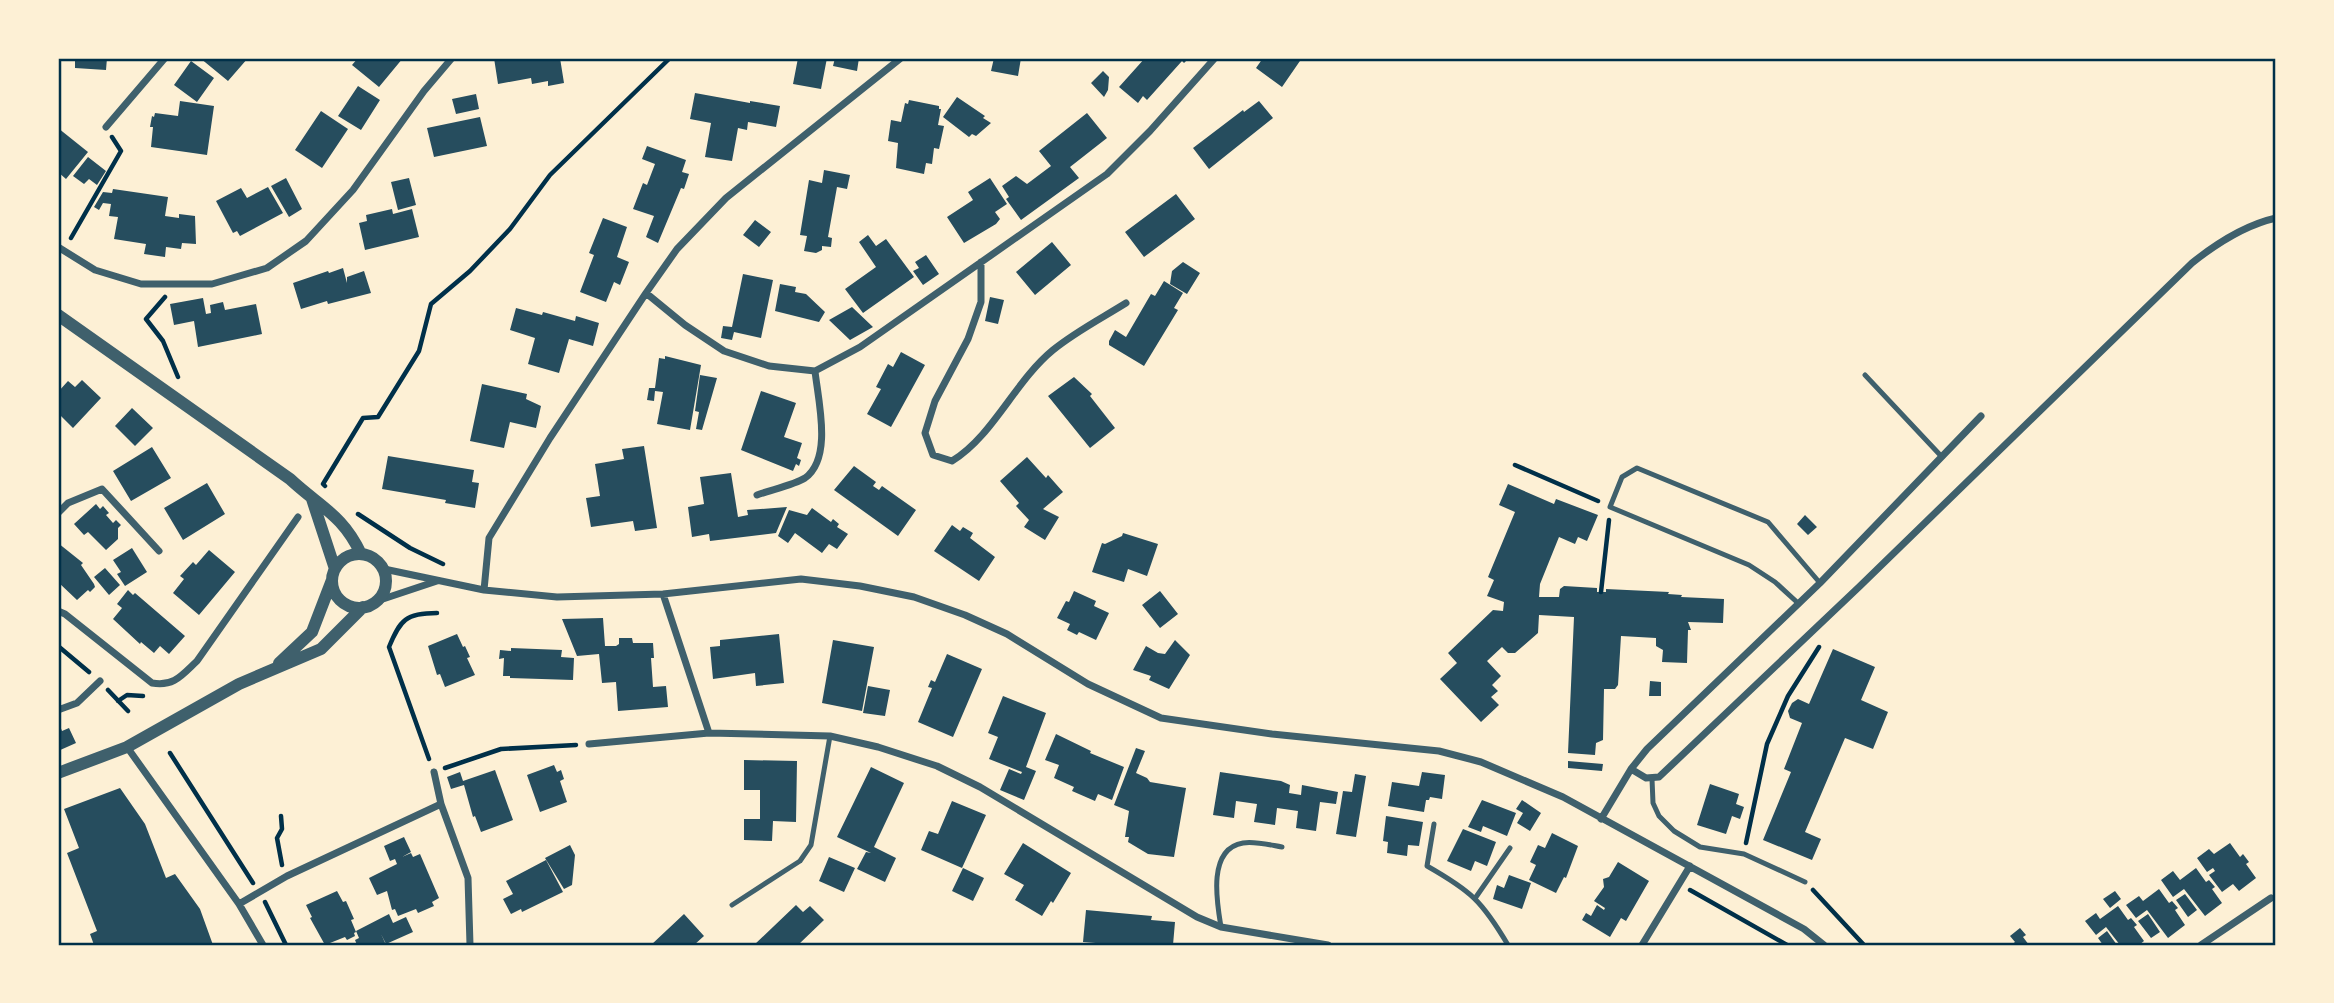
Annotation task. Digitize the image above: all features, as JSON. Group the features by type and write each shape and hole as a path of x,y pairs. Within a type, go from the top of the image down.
{"street":[{"path":"106,127 165,58"},
{"path":"61,249 96,270 141,284 212,284 267,268 306,242 353,190 424,91 452,58"},
{"path":"484,590 489,538 550,438 677,249 726,198 901,58"},
{"path":"646,293 685,325 724,351 769,366 815,371 860,347 1107,173 1150,131 1215,58"},
{"path":"1631,769 1638,775 1652,779 1659,777 1852,594 2192,263 2239,232 2276,218"},
{"path":"981,262 981,302 968,339 935,401 925,433 933,455 952,461 967,452 1021,384 1053,350 1126,303"},
{"path":"58,315 334,513 352,534 361,554"},
{"path":"757,495 805,477 819,460 822,432 815,371"},
{"path":"1601,819 1631,769 1663,733 1799,604 1981,416"},
{"path":"58,513 68,502 102,489 159,551"},
{"path":"312,499 333,575 334,591 345,604 363,607"},
{"path":"58,611 152,683 165,686 181,677 197,661 298,517"},
{"path":"274,668 312,632 339,562 351,555 361,554 373,558 384,569 437,581 484,590 557,597 663,594 801,579 860,586 914,597 965,615 1007,634 1088,684 1161,718 1272,734 1439,751 1481,762 1563,797 1804,929 1824,945"},
{"path":"377,601 387,583 384,569"},
{"path":"58,773 127,747 239,684 321,649 363,607 437,581"},
{"path":"663,594 709,733"},
{"path":"58,710 77,703 100,681"},
{"path":"589,744 709,733 830,736 878,747 937,766 979,788 1197,917 1221,927 1328,945"},
{"path":"127,747 239,904 263,945"},
{"path":"434,772 441,804 468,878 470,945"},
{"path":"239,904 286,876 441,804"},
{"path":"1642,945 1690,866"},
{"path":"2201,945 2274,899"}],"lane":[{"path":"1865,375 1942,457"},
{"path":"1799,604 1775,582 1749,565 1610,507 1622,477 1637,468 1768,522 1820,583"},
{"path":"732,905 800,861 811,845 830,736"},
{"path":"1652,779 1653,803 1659,816 1674,831 1700,847 1744,854 1805,882"},
{"path":"1434,824 1427,866 1476,897 1508,945"},
{"path":"1221,927 1216,900 1219,869 1225,854 1244,842 1282,847"},
{"path":"1476,897 1510,848"}],"path":[{"path":"333,493 323,484 363,418 378,417 419,351 430,304 470,271 510,229 550,175 670,58"},
{"path":"61,249 121,151 106,127"},
{"path":"171,283 163,302 146,319 163,341 180,385"},
{"path":"1515,465 1610,507 1601,592"},
{"path":"353,511 411,548 443,564"},
{"path":"437,613 419,613 397,625 389,647 434,772 501,749 589,744"},
{"path":"1744,854 1767,744 1788,696 1822,642"},
{"path":"58,646 100,681 128,711"},
{"path":"170,753 260,893 286,945"},
{"path":"281,816 282,830 277,838 277,848 286,876"},
{"path":"1805,882 1864,945"},
{"path":"1678,883 1787,945"}],"building":[{"path":"75,58 107,58 106,70 75,68"},
{"path":"200,58 248,58 228,81"},
{"path":"358,58 403,58 379,87 352,65"},
{"path":"494,58 560,58 564,83 548,86 548,81 532,84 531,78 498,84"},
{"path":"798,58 827,58 821,89 793,84"},
{"path":"835,58 859,58 857,71 833,66"},
{"path":"994,58 1021,58 1018,76 991,71"},
{"path":"1145,58 1189,58 1184,63 1182,61 1147,100 1143,96 1138,103 1119,87"},
{"path":"1263,58 1302,58 1282,87 1256,68"},
{"path":"191,61 214,78 197,102 174,85"},
{"path":"1103,71 1109,77 1108,90 1104,97 1091,83"},
{"path":"358,86 380,100 361,130 338,116"},
{"path":"695,93 780,106 776,127 748,122 747,130 738,128 732,161 705,157 711,123 690,119"},
{"path":"476,94 479,109 456,114 452,99"},
{"path":"957,97 991,123 976,136 972,134 969,137 943,117"},
{"path":"909,100 939,106 941,109 938,125 944,126 939,149 934,148 932,164 926,163 924,174 896,168 898,143 888,141 891,120 901,122 905,103 908,104"},
{"path":"180,101 214,106 207,155 151,147 152,116 154,117 155,113 178,116"},
{"path":"1259,101 1273,118 1209,169 1193,148"},
{"path":"321,111 348,129 322,168 295,150"},
{"path":"1087,113 1107,138 1070,167 1079,178 1021,220 1006,199 1009,197 1002,186 1016,176 1027,184 1051,166 1039,151"},
{"path":"480,117 487,146 434,157 427,128"},
{"path":"58,128 88,152 66,179 58,172"},
{"path":"647,146 686,160 682,172 689,174 658,243 646,237 654,216 633,209 643,183 647,185 655,164 642,159"},
{"path":"88,157 106,171 97,185 89,179 84,184 73,176"},
{"path":"824,170 850,175 847,189 837,187 828,237 832,238 831,247 822,246 822,250 816,253 804,251 807,236 800,235 809,180 822,183"},
{"path":"286,178 302,209 289,217 271,186"},
{"path":"409,178 416,205 398,210 391,182"},
{"path":"990,178 1007,204 995,212 1000,219 996,224 964,243 947,217 973,200 968,192"},
{"path":"268,187 283,213 240,236 237,231 233,233 216,201 241,188 247,198"},
{"path":"113,189 168,197 165,216 195,216 196,244 182,243 181,249 166,247 165,257 144,254 146,244 114,239 118,217 109,216 111,204 103,203 99,210 94,207 103,192 112,193"},
{"path":"1176,194 1195,219 1144,257 1125,232"},
{"path":"392,209 393,214 412,209 419,237 365,250 359,223 367,221 366,215"},
{"path":"603,218 627,227 617,257 629,262 620,285 614,282 606,302 580,292 594,255 589,253"},
{"path":"755,220 771,232 759,247 743,235"},
{"path":"868,235 876,246 886,239 914,277 863,313 845,289 876,267 859,242"},
{"path":"1052,242 1071,265 1035,295 1016,272"},
{"path":"926,255 939,274 923,285 913,271 919,268 915,262"},
{"path":"1183,262 1200,273 1187,294 1170,284 1172,271"},
{"path":"343,268 347,283 347,277 364,271 371,293 301,309 293,283"},
{"path":"743,274 773,280 761,338 734,332 732,340 721,338 723,326 732,327"},
{"path":"1164,281 1183,293 1174,308 1178,310 1144,366 1109,345 1109,341 1115,330 1126,337 1151,294 1155,296"},
{"path":"780,284 796,287 795,292 806,294 825,312 819,322 775,311"},
{"path":"990,297 1004,300 998,324 985,321"},
{"path":"203,298 206,314 211,313 210,305 223,302 225,310 256,304 262,334 198,347 194,321 174,325 170,304"},
{"path":"852,307 873,327 850,340 829,320"},
{"path":"516,308 575,321 576,316 599,323 593,346 569,339 559,373 528,364 535,338 510,330"},
{"path":"901,352 925,365 891,427 867,414 881,389 876,387 888,364 893,367"},
{"path":"665,356 701,365 690,430 657,424 663,392 655,391 654,401 647,400 649,388 655,388 659,358 665,359"},
{"path":"700,375 717,378 702,430 696,429 699,412 695,411"},
{"path":"1074,377 1092,394 1090,396 1115,428 1090,448 1048,396"},
{"path":"82,380 101,398 73,428 58,413 58,392 68,381 75,387"},
{"path":"482,384 527,394 526,399 541,406 536,428 510,422 504,448 470,441"},
{"path":"761,391 796,403 784,437 802,443 797,458 801,460 793,471 741,450"},
{"path":"132,408 153,428 135,446 115,426"},
{"path":"644,446 657,528 635,531 633,521 591,527 586,498 600,496 595,464 624,459 622,449"},
{"path":"152,447 171,478 131,501 113,471"},
{"path":"388,456 474,470 472,482 479,483 475,508 382,489"},
{"path":"1027,457 1063,492 1043,509 1059,517 1045,540 1024,527 1029,520 1016,506 1019,503 1000,481"},
{"path":"854,466 876,482 873,486 879,490 882,486 916,510 898,536 834,490"},
{"path":"731,473 738,517 748,515 747,510 787,507 776,533 710,541 709,534 692,537 688,507 704,504 700,477"},
{"path":"207,483 225,514 183,540 164,508"},
{"path":"1508,484 1554,504 1556,499 1598,515 1587,541 1578,537 1575,544 1559,537 1540,584 1539,597 1559,597 1560,589 1564,586 1597,588 1597,592 1606,592 1606,589 1669,592 1668,594 1682,595 1681,597 1724,599 1723,623 1688,622 1691,630 1688,630 1687,663 1662,662 1663,650 1656,646 1656,638 1621,636 1618,685 1615,689 1604,689 1603,740 1596,743 1595,755 1568,753 1574,617 1539,615 1538,633 1515,653 1508,653 1502,647 1487,661 1501,676 1492,685 1498,691 1491,697 1499,705 1481,722 1440,679 1457,663 1448,653 1493,610 1503,611 1504,602 1487,596 1494,580 1488,577 1515,512 1499,505"},
{"path":"96,504 100,509 103,506 113,523 116,520 121,525 118,528 118,539 106,550 88,532 84,535 74,524"},
{"path":"812,508 831,522 833,519 839,524 837,527 848,534 837,549 829,544 822,553 795,533 788,543 778,536 789,510 807,515"},
{"path":"1805,515 1817,527 1808,535 1797,524"},
{"path":"952,525 960,531 963,527 973,533 970,538 995,557 979,581 934,551"},
{"path":"1123,533 1158,544 1147,576 1128,569 1124,582 1092,572 1102,543 1122,536"},
{"path":"58,543 83,563 81,565 95,587 77,600 58,582"},
{"path":"132,548 147,572 125,586 117,574 121,572 113,560"},
{"path":"209,550 235,572 199,615 173,593 184,579 180,576 193,562 196,565"},
{"path":"105,568 120,585 109,595 94,577"},
{"path":"128,590 185,636 169,654 160,646 154,653 113,619 122,608 117,604"},
{"path":"1074,591 1096,601 1094,606 1109,613 1096,640 1067,630 1070,624 1057,618"},
{"path":"1160,591 1178,614 1160,628 1142,605"},
{"path":"603,618 605,646 616,646 619,644 619,638 632,638 633,643 653,643 653,687 666,686 668,707 618,711 616,682 602,683 599,654 577,656 562,619"},
{"path":"457,634 470,657 467,658 475,675 445,687 440,674 437,675 428,646"},
{"path":"779,634 784,683 756,686 755,673 713,679 710,647 720,646 720,640"},
{"path":"833,640 874,647 862,711 822,703"},
{"path":"1175,640 1190,655 1169,689 1149,680 1151,676 1133,670 1146,646 1165,654"},
{"path":"511,648 562,650 561,657 574,658 573,680 503,676 504,658 499,659 500,650 511,651"},
{"path":"1833,649 1875,667 1861,700 1888,712 1873,749 1845,738 1805,832 1821,839 1812,860 1763,840 1791,772 1784,769 1802,723 1790,718 1788,711 1798,699 1809,704"},
{"path":"947,654 982,669 953,737 918,722 932,688 928,687 931,680 935,682"},
{"path":"1650,681 1661,682 1661,696 1649,696"},
{"path":"868,686 890,690 885,716 863,713"},
{"path":"1003,696 1046,713 1026,767 1036,771 1024,800 1000,790 1009,769 1021,774 1022,772 989,759 998,737 988,733"},
{"path":"58,721 62,731 69,728 76,743 58,751"},
{"path":"1056,734 1091,751 1090,753 1124,767 1112,800 1098,794 1095,801 1072,791 1074,787 1054,778 1059,765 1045,760"},
{"path":"1136,748 1145,751 1136,773 1150,782 1186,788 1174,857 1148,854 1128,842 1129,837 1125,837 1129,811 1114,805"},
{"path":"744,760 797,761 796,822 773,821 772,841 744,840 744,819 760,819 760,790 744,790"},
{"path":"1568,761 1603,764 1602,771 1568,768"},
{"path":"554,765 557,772 561,770 564,779 560,781 567,802 540,812 527,775"},
{"path":"871,767 904,783 874,847 896,858 885,882 857,869 866,852 871,853 837,837"},
{"path":"495,770 513,820 481,832 475,816 473,817 464,785 451,789 447,777 460,772 463,781"},
{"path":"1220,772 1281,781 1290,785 1289,793 1301,795 1302,785 1338,792 1336,804 1320,802 1316,831 1296,828 1298,811 1277,808 1275,825 1254,822 1257,804 1236,801 1234,818 1213,815"},
{"path":"1422,772 1445,775 1442,799 1430,797 1426,800 1424,812 1388,806 1392,782 1419,786"},
{"path":"1355,774 1366,776 1356,837 1336,834 1343,791 1352,792"},
{"path":"1710,784 1739,794 1736,804 1744,807 1740,819 1732,816 1726,834 1697,825"},
{"path":"120,788 145,824 166,878 175,874 200,909 213,945 94,945 90,934 97,931 67,853 79,848 64,809"},
{"path":"1482,800 1516,813 1507,836 1483,826 1481,832 1468,827"},
{"path":"1522,800 1541,813 1530,831 1517,823 1523,813 1516,809"},
{"path":"952,801 986,815 962,868 921,850 929,831 938,834"},
{"path":"1386,816 1423,822 1419,846 1408,845 1407,856 1387,853 1388,842 1383,841"},
{"path":"1463,829 1496,842 1487,866 1475,861 1471,871 1447,861"},
{"path":"1552,833 1578,846 1566,878 1564,877 1556,893 1529,880 1536,865 1530,862 1538,845 1545,848"},
{"path":"404,837 411,852 402,857 411,853 413,857 420,854 439,898 432,902 434,906 418,913 416,909 398,916 395,909 392,910 387,891 377,895 369,878 397,864 395,859 390,861 384,846"},
{"path":"1023,843 1071,873 1042,916 1015,900 1024,885 1004,874"},
{"path":"2230,843 2240,857 2243,854 2249,862 2246,864 2256,878 2239,891 2233,884 2222,892 2209,875 2215,871 2213,868 2207,872 2197,858 2209,849 2214,854"},
{"path":"570,845 575,855 572,885 564,889 545,858"},
{"path":"829,857 855,868 844,892 819,881"},
{"path":"546,860 563,892 522,912 521,909 511,914 503,899 513,894 506,881"},
{"path":"1618,862 1649,881 1626,921 1621,918 1610,937 1582,920 1586,913 1591,916 1597,905 1604,910 1605,908 1594,901 1604,887 1603,879 1609,877"},
{"path":"963,868 984,878 973,901 952,891"},
{"path":"2196,868 2206,882 2209,880 2215,887 2212,889 2222,903 2205,916 2184,889 2173,897 2161,880 2173,871 2180,880"},
{"path":"1509,875 1531,883 1522,909 1493,899 1497,885 1504,888"},
{"path":"2159,889 2169,903 2172,901 2178,908 2175,910 2185,925 2168,938 2147,910 2136,918 2126,905 2139,896 2143,901"},
{"path":"337,891 343,902 346,901 356,932 355,936 347,940 345,937 325,945 306,905"},
{"path":"2115,891 2121,899 2110,908 2103,899"},
{"path":"2185,894 2197,910 2188,917 2176,900"},
{"path":"796,905 803,912 810,906 824,920 798,945 754,945"},
{"path":"2118,906 2128,920 2131,918 2137,925 2134,927 2144,941 2139,945 2120,945 2106,927 2096,935 2085,921 2096,913 2100,919"},
{"path":"1086,910 1152,916 1151,920 1175,922 1173,945 1083,942"},
{"path":"389,914 393,923 406,917 413,932 386,944 381,934 386,945 357,945 355,940 359,938 356,931"},
{"path":"684,914 704,936 694,945 651,945"},
{"path":"2148,914 2160,932 2151,938 2138,921"},
{"path":"2020,928 2029,945 2011,945 2015,942 2010,936"},
{"path":"2107,931 2117,945 2103,945 2098,938"}]}
